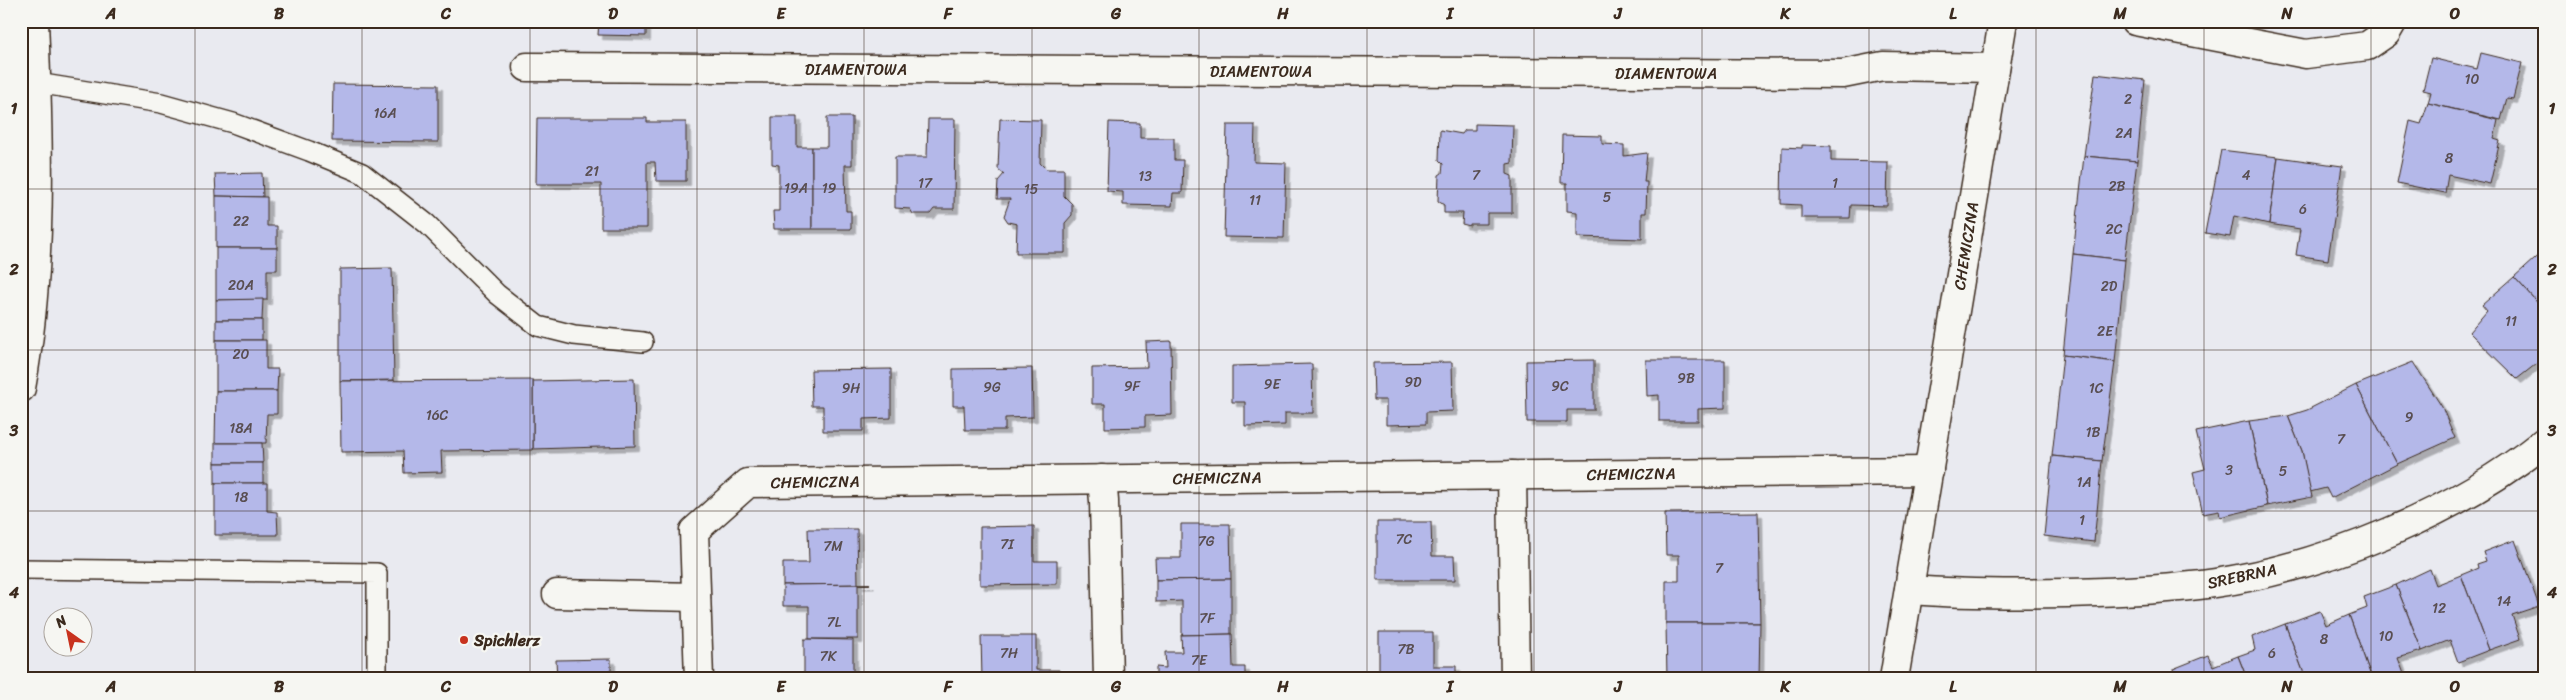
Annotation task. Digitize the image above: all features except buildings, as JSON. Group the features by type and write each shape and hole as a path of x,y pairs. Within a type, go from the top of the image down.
{"street":[{"path":"21,388 37,269 34,21"},
{"name":"CHEMICZNA","path":"1894,679 2003,21"},
{"path":"2135,21 2306,54 2367,46 2386,33 2393,21"},
{"name":"DIAMENTOWA","path":"527,68 1843,74 1882,66 1995,68"},
{"name":"SREBRNA","path":"1909,590 1970,595 2118,592 2215,583 2270,571 2351,547 2410,523 2478,488 2545,441"},
{"name":"CHEMICZNA","path":"699,679 694,531 748,483 1929,471"},
{"path":"1512,475 1515,679"},
{"path":"1102,479 1108,679"},
{"path":"556,594 696,597"}],"lane":[{"path":"36,83 161,103 233,123 327,158 362,174 427,224 497,294 538,326 574,335 643,342"},
{"path":"21,569 377,573 377,679"}],"place":[{"name":"Spichlerz","path":"464,640"}]}
